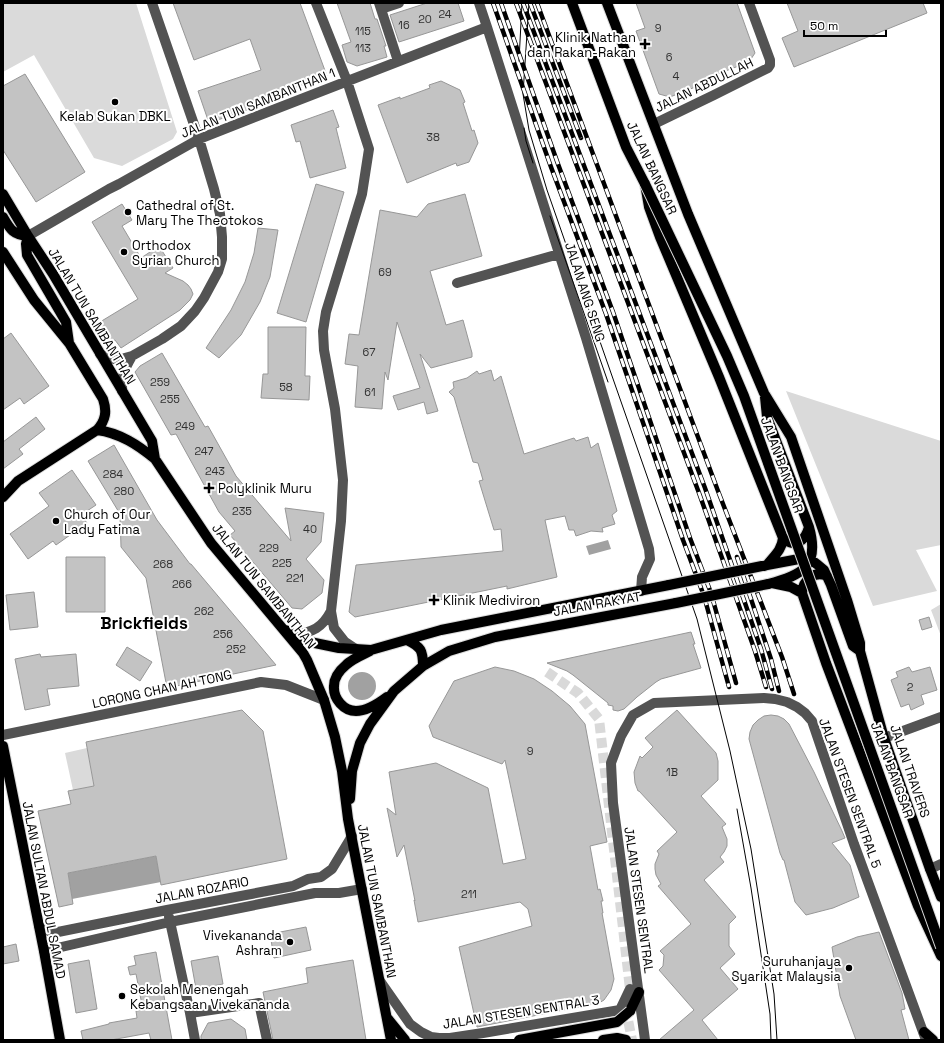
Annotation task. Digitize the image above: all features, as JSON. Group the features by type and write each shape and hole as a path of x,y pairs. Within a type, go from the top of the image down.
{"main road":[{"name":"JALAN BANGSAR","path":"572,3 626,147 727,356 744,396 941,947"},
{"name":"JALAN BANGSAR","path":"607,3 688,214 764,393 790,437 847,600 860,643 860,651"},
{"path":"645,184 648,208 719,377 783,538 779,551 764,566"},
{"name":"JALAN TUN SAMBANTHAN","path":"3,194 53,274 152,441 155,459 211,543 303,653 324,700 335,737 342,771 348,820 391,1040"},
{"path":"3,217 13,232 28,236 26,244 27,255 66,322 69,344"},
{"path":"3,252 34,300 69,344 103,399 106,407 102,425 97,430 18,481 3,497"},
{"path":"764,393 767,417 809,527 813,544 810,560 808,565 803,570 796,574 769,583"},
{"path":"97,430 108,431 132,442 141,447 155,459"},
{"path":"783,538 794,544 806,536 809,527"},
{"name":"JALAN RAKYAT","path":"281,628 310,642 339,648 371,650 441,630 799,559 810,560"},
{"path":"810,560 824,570 853,646 860,651"},
{"path":"827,576 819,574 811,577 802,588 802,593 826,663 918,906 941,956"},
{"path":"769,583 791,587 802,593"},
{"name":"JALAN RAKYAT","path":"348,820 352,771 360,743 370,724 394,691 423,666 449,651 495,637 676,603 769,583"},
{"path":"407,640 421,650 423,656 423,666"},
{"path":"371,650 350,661 340,671 334,686 338,701 343,707 357,711 374,705 394,691"},
{"name":"JALAN TRAVERS","path":"860,651 884,738 941,897"},
{"name":"JALAN SULTAN ABDUL SAMAD","path":"3,746 5,766 39,926 60,1040"},
{"path":"519,1040 617,1022 630,1011 635,990"},
{"path":"387,1018 405,1040"},
{"path":"925,1036 933,1040"},
{"path":"603,1040 617,1038 626,1040"}],"street":[{"path":"100,354 115,359 132,356 181,326 195,311 204,298 218,272 222,259 220,214 199,139 152,3"},
{"path":"316,3 348,81 369,149 362,194 326,312 323,331 324,350 335,409 343,480 341,521 331,611 334,628 345,642 357,650"},
{"path":"398,61 380,6 399,3"},
{"name":"JALAN ANG SENG","path":"479,3 591,353 649,549 650,559 642,577 641,591"},
{"name":"JALAN ABDULLAH","path":"654,124 768,68 770,65 770,60 749,3"},
{"name":"JALAN TUN SAMBANTHAN 1","path":"28,236 108,189 120,184 199,139 487,27"},
{"path":"457,283 559,254"},
{"path":"122,391 124,369 132,356"},
{"path":"294,635 304,634 316,629 326,620 331,611"},
{"name":"LORONG CHAN AH TONG","path":"3,735 261,682 286,685 324,700"},
{"name":"JALAN STESEN SENTRAL 5","path":"611,763 621,736 634,715 654,703 764,698 787,702 805,713 812,721 857,851 925,1036"},
{"path":"884,738 941,717"},
{"name":"JALAN STESEN SENTRAL","path":"611,763 612,803 635,990 645,1040"},
{"name":"JALAN ROZARIO","path":"39,926 53,933 293,886 308,879 321,877 332,869 352,836"},
{"path":"930,869 941,864"},
{"name":"JALAN ROZARIO","path":"44,951 170,922 315,893 339,893 362,889"},
{"path":"167,910 195,1040"},
{"name":"JALAN STESEN SENTRAL 3","path":"380,981 410,1024 431,1037 440,1038 483,1033 620,1010 635,990"},
{"path":"190,1013 259,1003 266,1040"}],"shaded area":[{"name":"Kelab Sukan DBKL","path":"3,3 136,3 177,132 173,139 122,166 94,158 34,55 3,72"},
{"path":"786,391 941,441 941,545 916,550 937,591 873,606"},
{"path":"608,540 611,549 589,555 586,546"},
{"path":"941,604 941,636 931,610"},
{"path":"362,672 372,676 376,686 372,696 362,700 352,696 348,686 352,676"},
{"path":"87,748 94,786 73,790 65,753"},
{"path":"156,856 161,882 72,899 68,873"}],"building":[{"path":"173,3 300,3 327,76 259,101 261,105 209,123 198,91 261,70 250,39 194,60"},
{"path":"337,3 370,3 386,46 384,46 387,57 357,66 347,62 342,45 351,42"},
{"path":"427,3 458,3 464,21 399,42 390,15"},
{"path":"636,3 737,3 755,53 749,62 702,80 703,84 670,97 659,94 636,31 645,28"},
{"path":"787,3 923,3 927,13 794,67 782,38 798,31"},
{"path":"25,74 85,172 36,202 3,150 3,86"},
{"path":"441,81 460,90 465,102 463,103 472,131 474,130 478,143 469,162 457,166 456,163 407,183 378,105 430,88 429,85"},
{"path":"333,110 339,127 336,128 346,168 310,178 300,141 296,142 291,125"},
{"path":"316,184 344,192 306,322 277,313"},
{"path":"465,194 482,256 430,271 446,325 463,320 472,357 431,368 420,354 438,411 427,414 424,402 398,410 393,396 420,388 397,322 388,380 385,372 382,409 355,407 358,366 345,364 349,334 359,335 380,210 417,217 428,204"},
{"path":"122,204 132,220 122,226 141,258 159,246 173,268 165,273 183,281 188,285 193,294 190,300 180,310 121,348 115,340 106,344 95,325 138,299 92,222"},
{"path":"258,228 278,230 270,277 260,302 241,335 219,358 206,348 231,310 245,282 254,253"},
{"path":"268,327 306,327 305,376 310,376 309,400 261,398 263,374 268,374"},
{"path":"11,333 49,386 24,404 20,398 3,410 3,339"},
{"path":"162,353 205,427 208,426 236,476 291,541 285,508 324,513 321,542 306,559 324,580 322,593 302,609 292,608 230,535 235,531 219,512 176,434 171,435 135,372 140,366"},
{"path":"491,370 494,381 501,376 524,454 574,438 576,441 588,437 591,448 598,443 617,511 612,515 615,524 602,528 603,532 591,531 576,536 574,530 569,530 565,516 545,520 557,577 507,589 507,586 355,617 349,612 356,565 503,551 501,529 494,530 479,481 483,480 478,463 473,462 454,397 449,392 454,388 453,382 467,378 477,371 479,374"},
{"path":"36,417 45,429 19,449 23,454 3,469 3,442"},
{"path":"114,445 157,520 190,564 276,665 167,688 146,578 121,547 120,514 88,461"},
{"path":"72,470 96,505 81,515 87,523 56,545 53,541 28,559 10,534 49,506 39,493"},
{"path":"66,557 105,557 105,612 66,612"},
{"path":"34,592 38,627 10,630 6,595"},
{"path":"929,617 932,627 922,630 919,620"},
{"path":"691,632 695,644 693,644 701,668 661,679 624,709 618,711 613,710 613,706 608,705 608,703 573,675 547,663"},
{"path":"127,647 152,662 140,681 116,665"},
{"path":"40,654 41,657 76,654 79,686 47,689 50,705 25,710 15,659"},
{"path":"495,667 514,671 534,679 552,691 570,706 585,724 607,842 590,846 598,890 600,889 603,901 601,901 602,913 614,979 611,990 604,1000 599,1003 477,1027 459,947 532,926 528,909 520,902 418,922 404,845 397,857 387,808 396,815 389,772 436,763 488,788 503,864 526,859 505,760 502,764 433,737 429,726 454,681"},
{"path":"909,667 912,672 930,667 937,690 921,695 924,704 911,710 909,704 901,707 891,680 898,677 896,672"},
{"path":"242,710 263,731 287,859 161,885 156,856 68,873 73,904 59,907 38,811 71,804 68,791 94,786 86,742"},
{"path":"677,710 716,753 718,761 718,780 701,796 726,824 722,827 727,839 727,846 720,857 724,862 704,880 736,917 729,924 729,946 735,954 720,968 738,989 702,1020 718,1040 659,1040 694,1010 659,970 663,966 664,955 660,951 691,924 658,886 661,884 656,875 655,869 655,864 659,854 657,851 677,832 638,791 635,783 634,772 640,756 642,758 653,747 645,738"},
{"path":"771,715 784,719 789,724 814,772 845,838 832,843 850,865 859,897 833,908 806,915 795,902 749,739 753,725 764,716"},
{"name":"Vivekananda Ashram","path":"306,927 311,950 274,958 270,934"},
{"path":"879,932 902,993 905,1009 901,1010 909,1040 856,1040 840,996 832,947 857,937"},
{"path":"16,944 19,961 3,964 3,947"},
{"path":"156,952 172,1040 151,1040 149,1033 111,1040 83,1040 81,1031 109,1023 137,1018 136,1011 143,1010 136,974 130,975 128,967 136,965 134,956"},
{"path":"218,956 223,984 196,989 191,961"},
{"path":"89,960 97,1009 76,1013 68,964"},
{"path":"353,960 366,1040 273,1040 263,992 308,983 306,968"},
{"path":"231,1019 245,1029 247,1040 201,1040 201,1036 208,1023"}],"tunnel":[{"path":"547,672 578,693 599,719 630,989"},
{"path":"616,1014 628,1020 632,1040"}],"tram line":[{"path":"519,61 522,3"},
{"path":"529,3 523,94 529,130 547,190 697,619 730,751 751,849 774,994 777,1040"},
{"path":"524,128 526,141 533,163"},
{"path":"550,216 608,382"},
{"path":"737,809 751,888 770,1014 771,1040"}],"railway":[{"path":"493,3 551,167 606,314 683,540 704,596 729,687"},
{"path":"501,3 558,164 613,312 690,538 711,593 736,683"},
{"path":"516,3 699,493 755,651 766,687"},
{"path":"523,3 705,488 761,649 772,689"},
{"path":"530,3 581,138"},
{"path":"537,3 718,491 782,657 794,694"},
{"path":"737,557 771,659 779,691"}],"place":[{"name":"Klinik Nathan dan Rakan-Rakan","path":"645,44"},
{"name":"Kelab Sukan DBKL","path":"115,102"},
{"name":"Cathedral of St. Mary The Theotokos","path":"128,212"},
{"name":"Orthodox Syrian Church","path":"124,252"},
{"name":"Polyklinik Muru","path":"209,488"},
{"name":"Church of Our Lady Fatima","path":"56,521"},
{"name":"Klinik Mediviron","path":"434,600"},
{"name":"Vivekananda Ashram","path":"290,942"},
{"name":"Suruhanjaya Syarikat Malaysia","path":"849,968"},
{"name":"Sekolah Menengah Kebangsaan Vivekananda","path":"122,996"}],"district":[{"name":"Brickfields","path":"144,623"}]}
